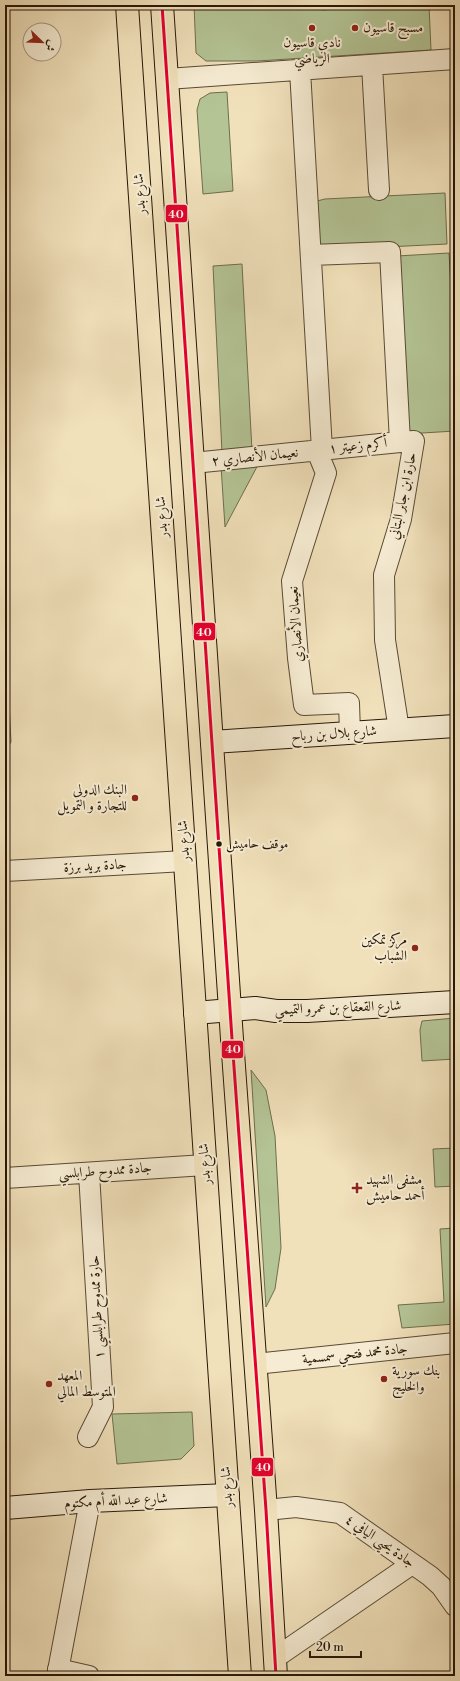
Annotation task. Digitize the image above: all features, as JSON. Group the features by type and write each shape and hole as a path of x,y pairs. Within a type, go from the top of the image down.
{"main road":[{"name":"شارع بدر","path":"127,5 240,1676"},
{"path":"162,5 254,1364 266,1510 275,1667"},
{"name":"شارع بلال بن رباح","path":"212,742 455,726"},
{"name":"شارع القعقاع بن عمرو التميمي","path":"255,1008 275,1001 455,988"},
{"name":"شارع القعقاع بن عمرو التميمي","path":"255,1008 286,1012 455,1002"},
{"path":"195,1013 255,1008"},
{"name":"شارع عبد اللّه أم مكتوم","path":"5,1508 228,1495"}],"street":[{"path":"167,79 455,59"},
{"path":"372,65 379,190"},
{"path":"300,70 311,255 320,450"},
{"name":"حارة ابن جابر البتاني","path":"311,255 390,252 400,442 414,441 401,519 384,575 385,640 399,730"},
{"name":"أكرم زعيتر ١","path":"320,450 400,442"},
{"name":"نعيمان الأنصاري ٢","path":"193,463 320,450"},
{"name":"نعيمان الأنصاري","path":"320,450 326,473 292,582 298,658 304,705 348,703 350,733"},
{"name":"جادة بريد برزة","path":"5,871 185,861"},
{"name":"جادة ممدوح طرابلسي","path":"5,1178 205,1164"},
{"name":"حارة ممدوح طرابلسي ١","path":"88,1437 104,1408 89,1172"},
{"name":"جادة محمد فتحي سمسمية","path":"254,1364 455,1343"},
{"path":"89,1676 57,1673 90,1502"},
{"name":"جادة يحيى اليافي ٤","path":"266,1510 296,1507 340,1514 430,1576 441,1586 455,1606"},
{"path":"275,1667 412,1564"}],"green space":[{"name":"نادي قاسيون الرياضي","path":"194,5 429,5 431,50 257,61 206,61 196,53"},
{"path":"227,92 233,191 203,194 197,110 200,99 210,93"},
{"path":"445,193 447,244 326,250 318,248 317,201 325,199"},
{"path":"449,253 455,359 455,431 406,434 397,256"},
{"path":"242,264 252,451 222,453 213,266"},
{"path":"259,463 225,527 221,466"},
{"path":"5,625 11,742 5,751"},
{"path":"455,1018 455,1059 422,1061 420,1030 422,1021"},
{"path":"251,1070 266,1090 275,1136 281,1248 275,1289 266,1307"},
{"path":"455,1148 455,1186 435,1187 433,1149"},
{"path":"455,1228 455,1324 402,1328 398,1305 444,1302 440,1229"},
{"path":"192,1412 194,1446 181,1459 117,1464 112,1414"}],"water":[{"path":"322,5 391,5 322,10"}],"transit line":[{"name":"40","path":"162,5 232,1039 266,1510 276,1676"}],"place":[{"name":"نادي قاسيون الرياضي","path":"312,28"},
{"name":"مسبح قاسيون","path":"355,28"},
{"name":"البنك الدولي للتجارة و التمويل","path":"135,798"},
{"name":"موقف حاميش","path":"219,844"},
{"name":"مركز تمكين الشباب","path":"415,948"},
{"name":"مشفى الشهيد أحمد حاميش","path":"357,1188"},
{"name":"بنك سورية والخليج","path":"384,1379"},
{"name":"المعهد المتوسط المالي","path":"49,1384"}]}
